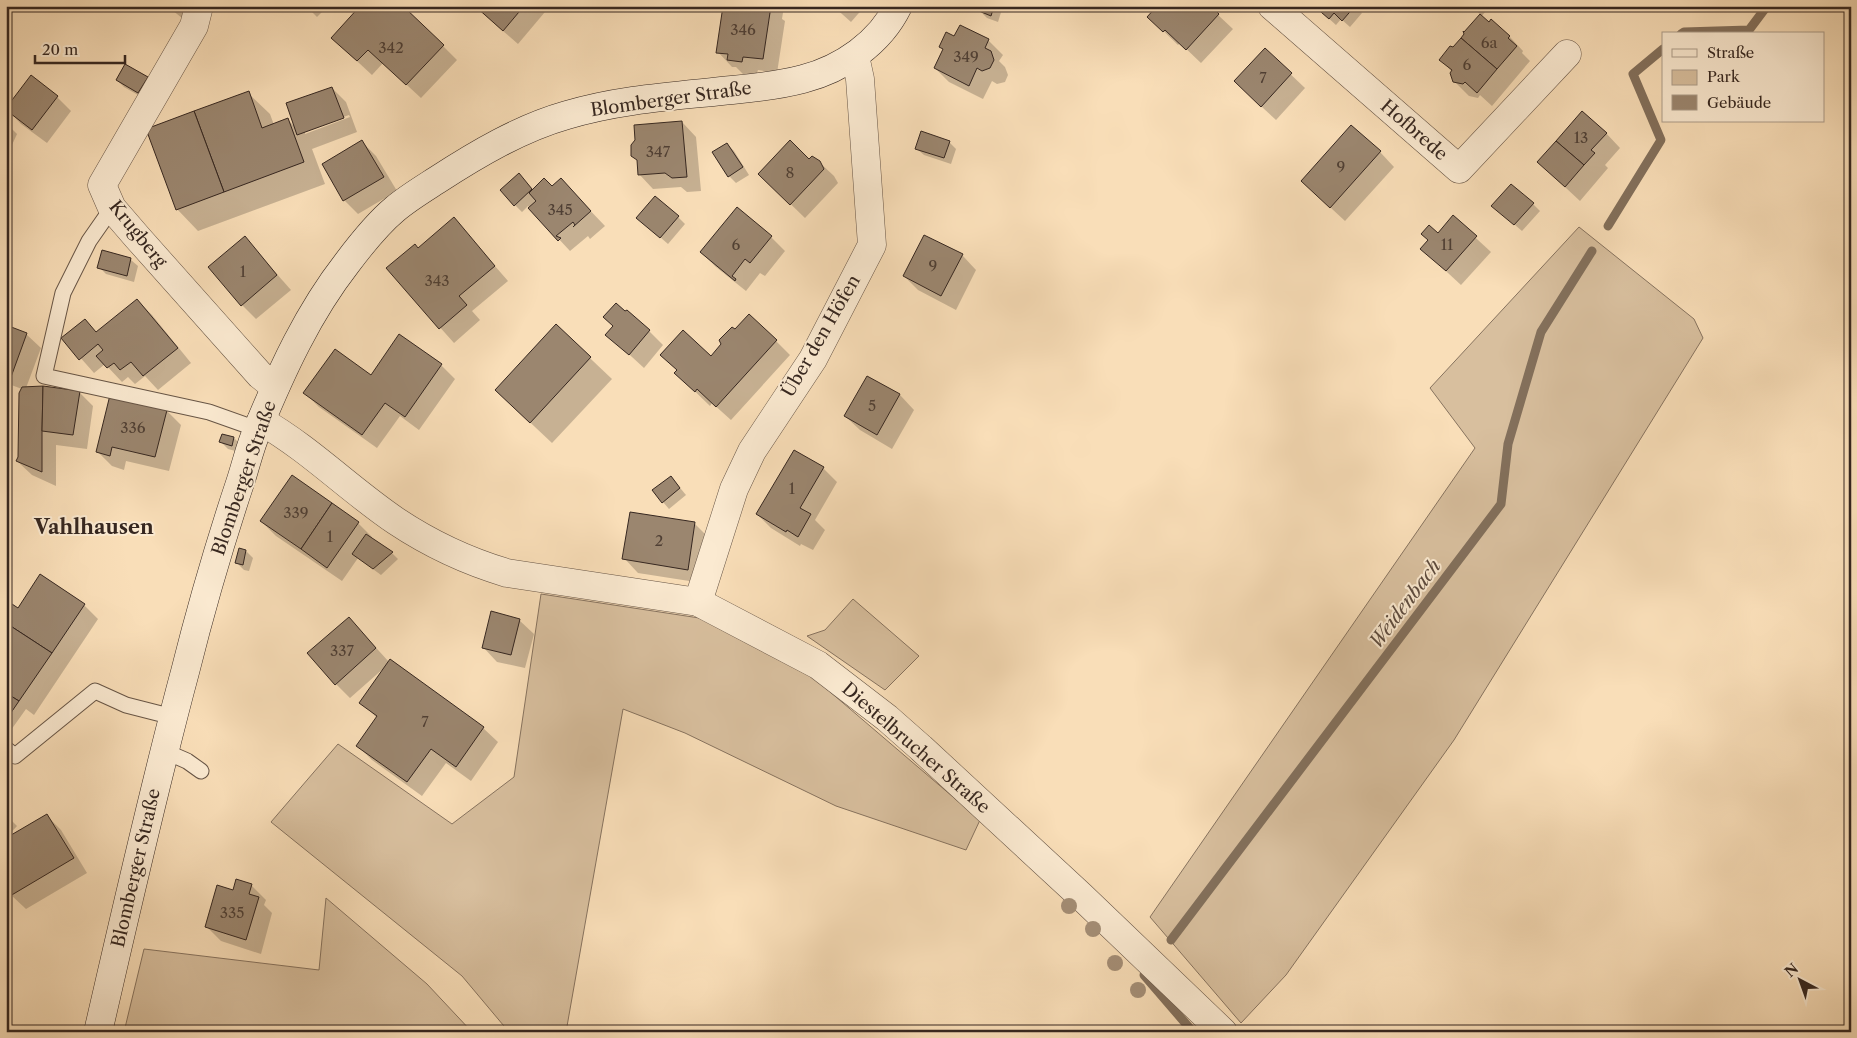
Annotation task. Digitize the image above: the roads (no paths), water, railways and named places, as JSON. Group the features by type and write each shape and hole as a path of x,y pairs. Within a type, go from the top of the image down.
{"street":[{"name":"Krugberg","path":"199,6 194,26 102,185 112,208 260,375 276,388"},
{"name":"Blomberger Straße","path":"98,1032 173,717 215,561 259,425 293,348 313,311 368,235 396,208 467,160 517,134 564,115 612,104 755,88 804,79 833,68 855,56 876,38 895,14 898,6"},
{"name":"Hofbrede","path":"1272,6 1459,169 1568,54"},
{"name":"Über den Höfen","path":"698,602 734,489 752,450 813,359 872,245 860,79 855,56"},
{"name":"Diestelbrucher Straße","path":"259,425 304,451 397,521 443,547 486,567 507,573 698,602 818,665 880,712 1081,896 1223,1032"}],"lane":[{"path":"112,208 89,241 63,293 44,376 209,412 259,425"},
{"path":"6,749 15,756 95,692 126,705 173,717"},
{"path":"164,752 186,761 201,771"}],"waterway":[{"name":"Weidenbach","path":"1684,32 1749,30 1767,6"},
{"name":"Weidenbach","path":"1608,226 1661,140 1633,74 1662,50"},
{"name":"Weidenbach","path":"1171,940 1501,504 1508,444 1541,332 1592,251"},
{"name":"Weidenbach","path":"1144,975 1193,1032"}],"district":[{"name":"Vahlhausen","path":"94,527"}]}
